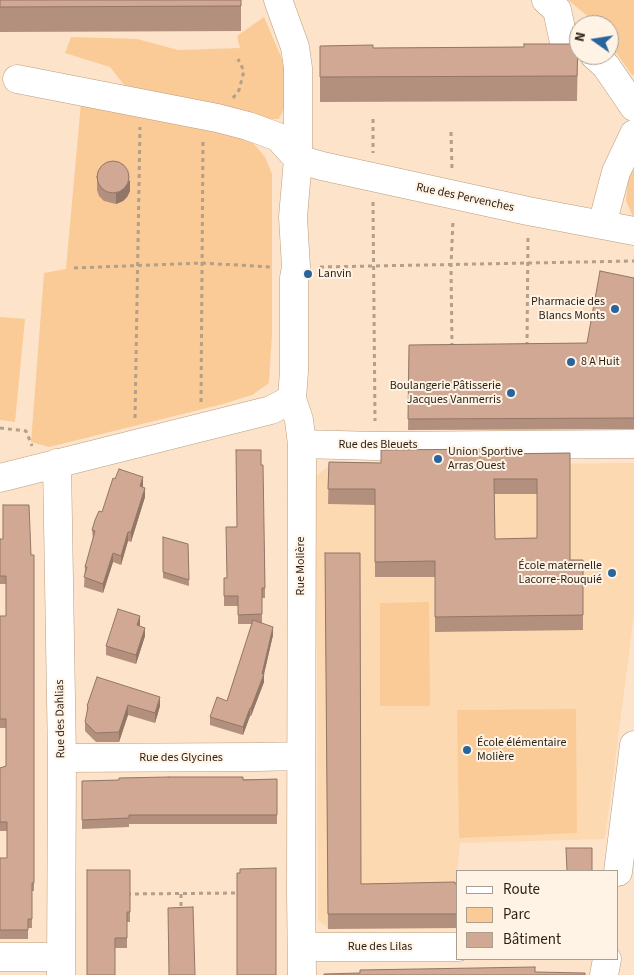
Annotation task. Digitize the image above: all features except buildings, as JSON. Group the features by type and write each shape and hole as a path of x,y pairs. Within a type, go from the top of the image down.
{"street":[{"name":"Rue Molière","path":"278,0 306,50 298,68 298,159 293,217 296,267 294,278 294,371 292,399 302,444 302,975"},
{"path":"546,0 557,10 569,41"},
{"path":"537,50 569,49"},
{"path":"605,65 634,107"},
{"path":"17,78 140,104 210,116 278,137 298,159"},
{"path":"602,225 616,172 634,134"},
{"name":"Rue des Pervenches","path":"298,159 453,196 634,231"},
{"path":"0,478 271,410 292,399"},
{"name":"Rue des Bleuets","path":"302,444 375,446 634,444"},
{"name":"Rue des Dahlias","path":"48,466 62,758 61,966"},
{"path":"618,870 634,745"},
{"name":"Rue des Glycines","path":"62,758 301,756"},
{"name":"Rue des Lilas","path":"302,947 456,946"},
{"path":"0,957 61,966"},
{"path":"604,975 607,960"}],"path":[{"path":"203,426 200,394 202,263 210,116 239,90 244,71 238,59"},
{"path":"137,443 135,425 140,104"},
{"path":"373,119 375,446"},
{"path":"451,132 453,196 451,265 452,347"},
{"path":"527,346 528,211"},
{"path":"74,268 202,263 296,267 634,261"},
{"path":"0,428 26,431 48,466"},
{"path":"125,894 248,893"},
{"path":"181,894 181,912"}],"shaded area":[{"name":"École élémentaire Molière","path":"634,463 634,615 605,839 460,843 456,870 455,928 328,929 318,920 316,476 329,466"}],"green space":[{"path":"568,0 634,0 634,75 632,75 619,57 619,15 586,15"},
{"path":"264,17 285,66 287,102 279,119 260,119 248,126 240,138 253,143 265,157 272,174 272,333 269,383 252,395 223,404 49,447 31,442 44,273 66,269 81,103 128,90 110,67 65,53 71,37 137,39 178,50 240,48 237,36"},
{"path":"634,154 634,219 626,201 629,168"},
{"path":"0,317 25,319 15,422 0,420"},
{"path":"429,602 430,706 380,706 380,603"},
{"path":"576,709 577,833 459,838 457,710"}],"place":[{"name":"Lanvin","path":"308,274"},
{"name":"Pharmacie des Blancs Monts","path":"615,309"},
{"name":"8 A Huit","path":"571,362"},
{"name":"Boulangerie Pâtisserie Jacques Vanmerris","path":"511,393"},
{"name":"Union Sportive Arras Ouest","path":"438,459"},
{"name":"École maternelle Lacorre-Rouquié","path":"612,573"},
{"name":"École élémentaire Molière","path":"467,750"}]}
